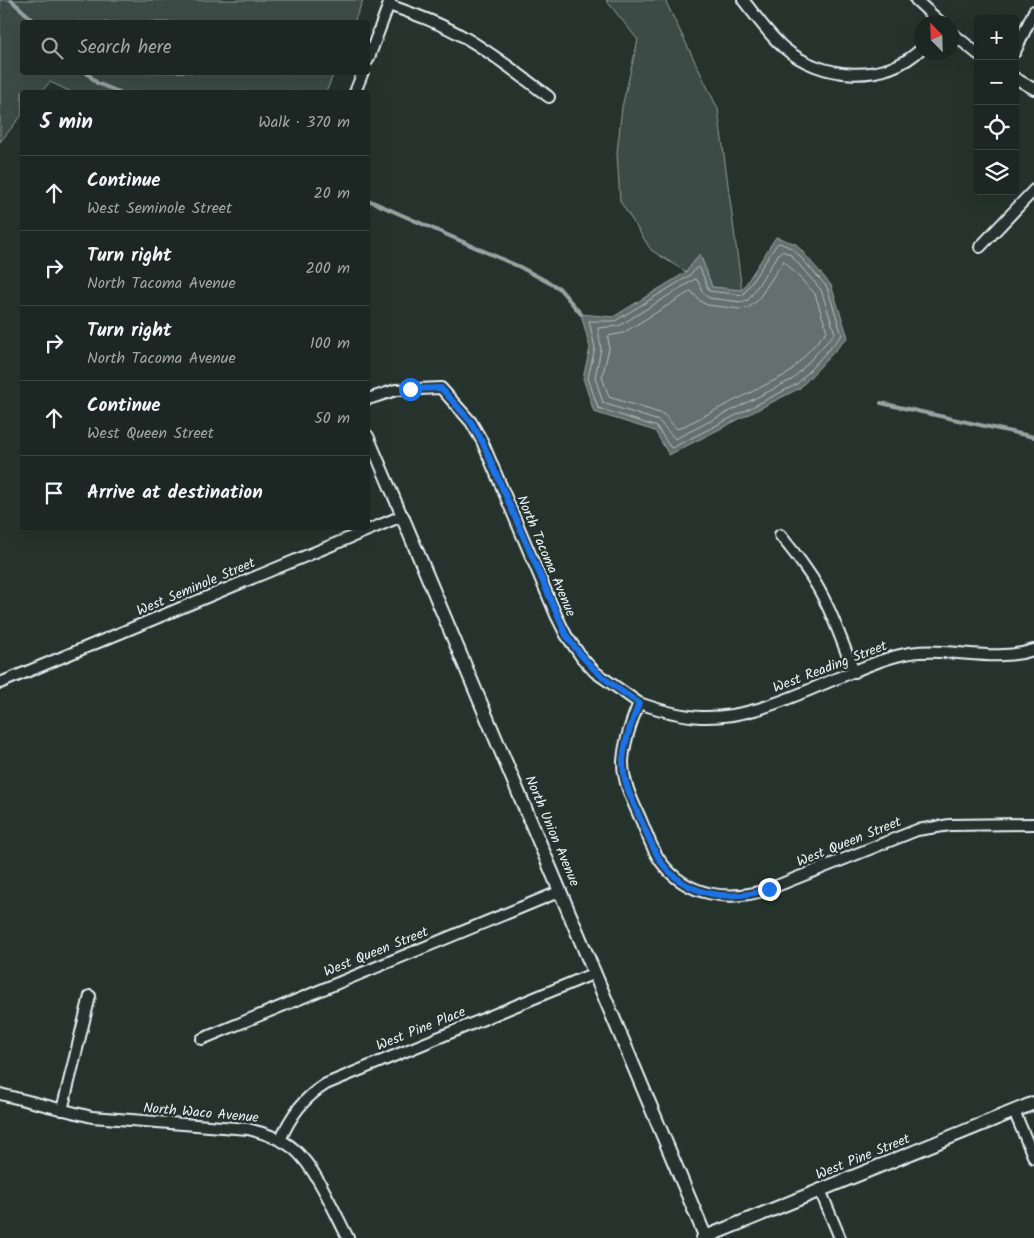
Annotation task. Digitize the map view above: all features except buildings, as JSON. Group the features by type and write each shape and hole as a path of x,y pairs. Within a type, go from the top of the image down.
{"street":[{"path":"743,0 765,29 784,48 819,68 836,72 870,73 901,64 914,56"},
{"path":"916,0 932,15"},
{"path":"370,55 390,3 462,36 500,60 549,97"},
{"path":"1019,43 1034,11"},
{"path":"959,39 974,51"},
{"path":"356,90 362,75"},
{"path":"1019,80 1034,89"},
{"path":"980,247 1034,190"},
{"name":"North Tacoma Avenue","path":"370,398 396,390 441,388 471,422 482,441 566,635 582,658 595,672 639,703"},
{"name":"North Union Avenue","path":"370,441 561,891 705,1238"},
{"name":"West Seminole Street","path":"370,529 402,516"},
{"name":"West Seminole Street","path":"0,683 368,530"},
{"path":"780,534 807,569 854,672"},
{"name":"West Reading Street","path":"639,703 687,716 730,716 764,708 887,658 911,653 950,652 1007,656 1034,650"},
{"name":"West Queen Street","path":"639,703 626,737 624,749 623,762 626,784 657,855 666,868 681,880 697,889 717,895 746,896 769,889 917,830 950,825 1034,824"},
{"name":"West Queen Street","path":"202,1039 561,891"},
{"name":"West Pine Place","path":"280,1140 297,1109 309,1096 326,1084 595,973"},
{"path":"62,1110 90,996"},
{"name":"North Waco Avenue","path":"0,1094 62,1110 114,1120 248,1129 268,1134 293,1148 309,1166 348,1238"},
{"name":"West Pine Street","path":"705,1238 1034,1103"},
{"path":"1014,1111 1034,1158"},
{"path":"820,1190 840,1238"}],"shaded area":[{"path":"0,0 363,0 355,20 20,20 20,75 333,75 327,90 67,90 50,82 43,90 20,90 20,117 0,142"},
{"path":"606,0 665,0 718,109 742,291 712,287 700,254 686,272 651,250 620,201 617,153 622,107 638,40"}],"water":[{"path":"776,237 796,244 831,285 848,337 800,388 669,455 655,431 594,412 583,378 590,348 581,314 613,317 686,272 700,254 712,287 742,290"}],"waterway":[{"path":"11,0 33,20"},
{"path":"89,75 97,83 114,90"},
{"path":"370,201 520,267 559,288 581,314"},
{"path":"881,403 1034,437"}],"route":[{"path":"410,389 441,388 464,412 476,428 566,635 582,658 595,672 639,703 626,737 623,762 624,773 630,795 660,861 675,876 706,893 736,897 755,894 769,889"}]}
